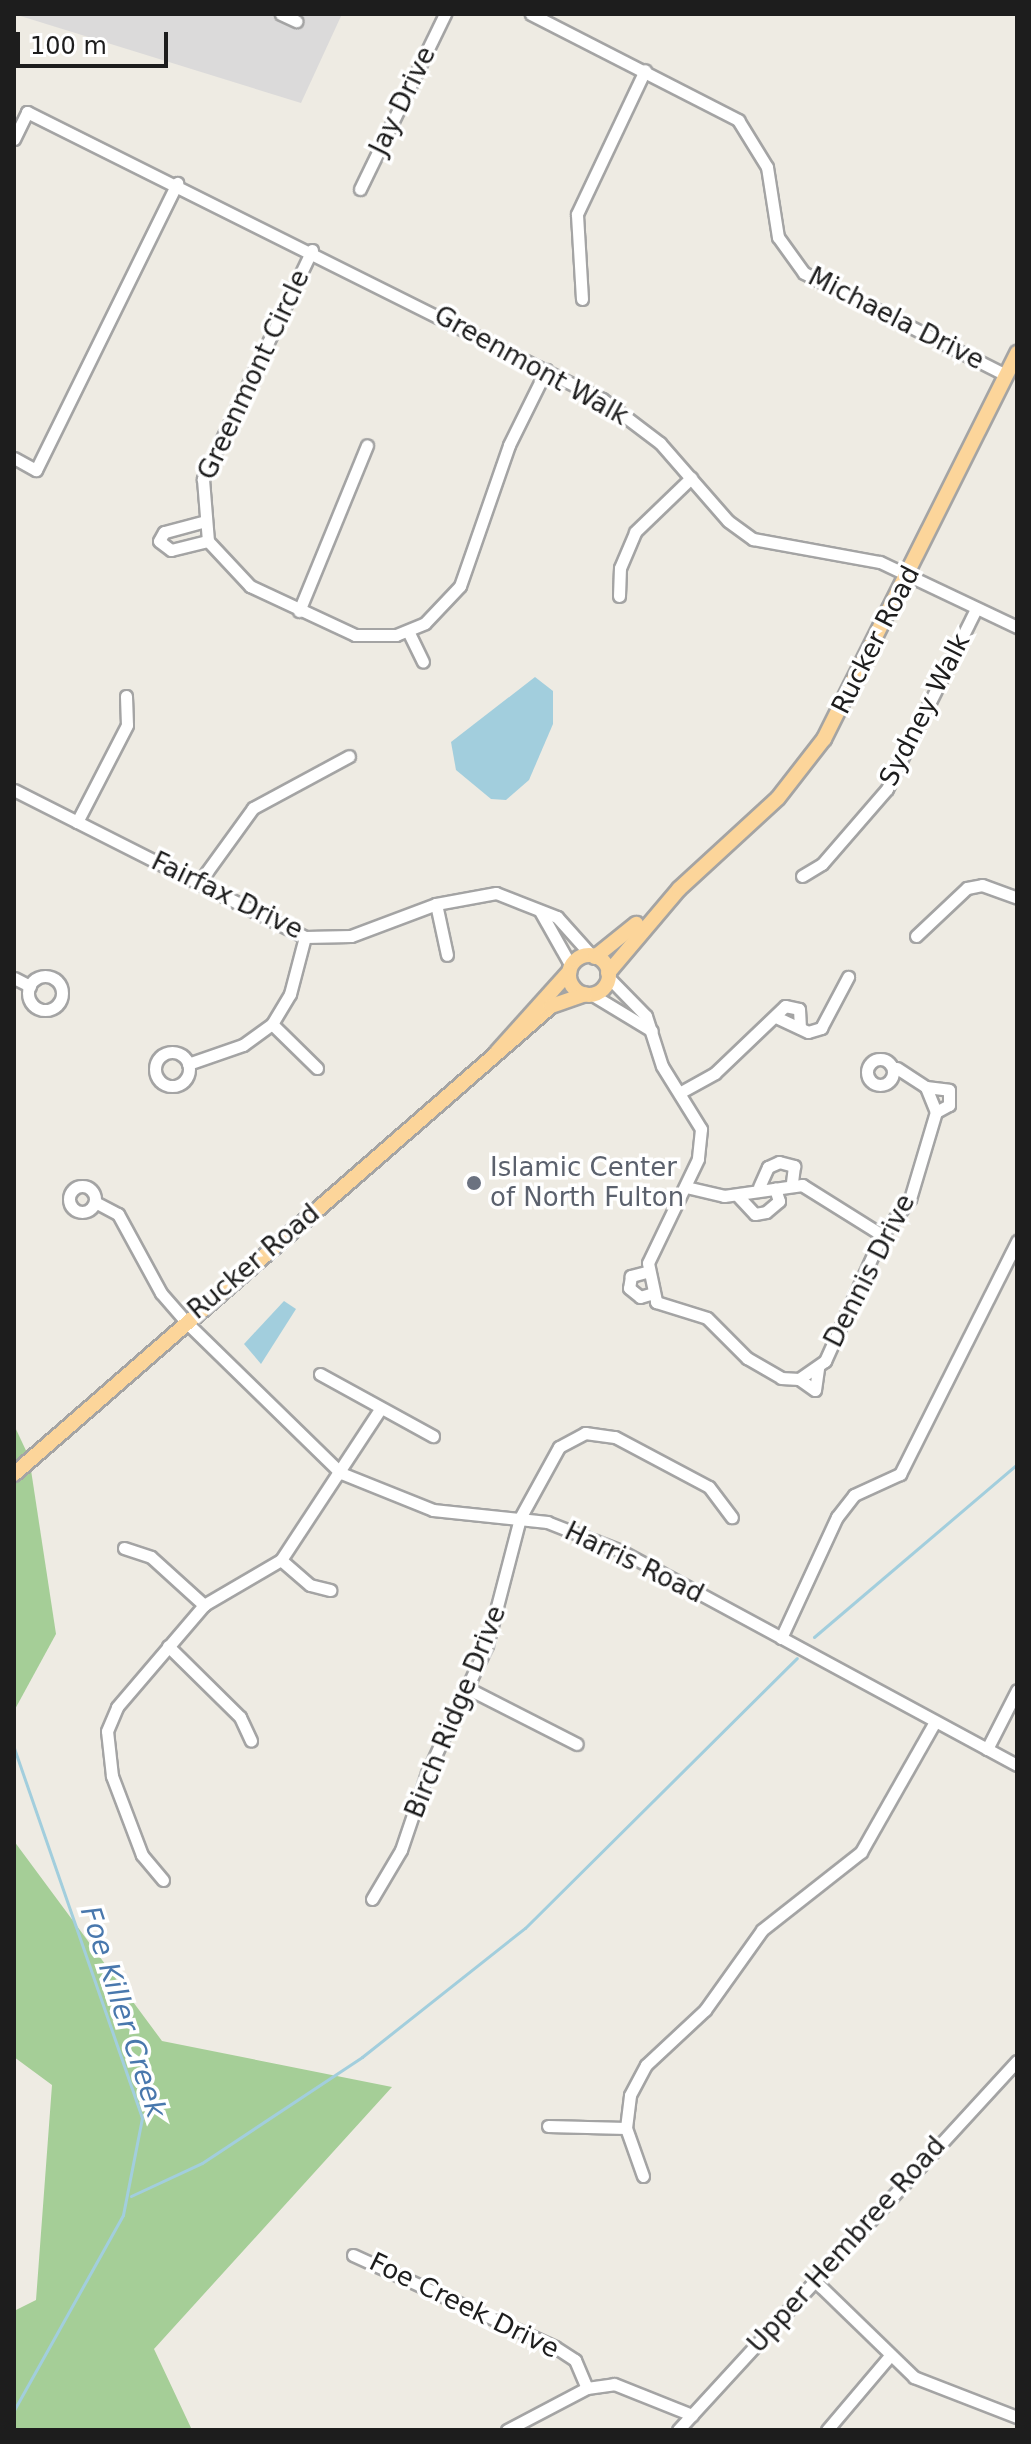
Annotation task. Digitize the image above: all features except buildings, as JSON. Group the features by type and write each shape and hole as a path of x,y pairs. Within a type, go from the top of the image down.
{"main road":[{"name":"Rucker Road","path":"14,1474 185,1321 551,1006 588,994 608,975 679,889 809,761 909,575 1017,353"},
{"name":"Rucker Road","path":"497,1052 570,969 594,956 679,889"},
{"path":"594,956 608,975"},
{"path":"570,969 588,994"}],"street":[{"path":"281,14 296,21"},
{"name":"Jay Drive","path":"360,189 445,14"},
{"name":"Michaela Drive","path":"531,14 724,110 750,133 767,167 778,237 804,273 1006,375"},
{"path":"582,299 577,214 645,70"},
{"name":"Greenmont Walk","path":"14,139 27,112 312,250 546,370 630,417 753,539 848,553 909,575 1017,627"},
{"path":"14,458 36,470 177,183"},
{"name":"Greenmont Circle","path":"312,250 207,467 202,522 208,541 236,577 299,611 355,635 408,631 438,613 460,586 509,445 546,370"},
{"path":"299,611 367,445"},
{"path":"619,596 620,568 635,532 691,478"},
{"path":"202,522 164,532 159,541 171,550 208,541"},
{"name":"Sydney Walk","path":"802,876 822,864 887,789 976,609"},
{"path":"408,631 423,662"},
{"path":"77,822 127,725 126,696"},
{"path":"198,884 253,808 349,756"},
{"name":"Fairfax Drive","path":"14,790 305,937 351,936 436,904 496,893 557,917 594,956"},
{"path":"916,936 967,888 990,887 1017,898"},
{"path":"436,904 447,955"},
{"path":"540,911 570,969"},
{"path":"188,1064 243,1045 272,1024 290,994 305,937"},
{"path":"608,975 652,1031 701,1129 686,1187 646,1272 653,1293 664,1308 707,1318 763,1369 799,1379 815,1390 818,1368"},
{"path":"778,1018 800,1028 821,1028 848,977"},
{"path":"14,978 30,986"},
{"path":"588,994 652,1031"},
{"path":"681,1092 715,1073 792,1005 802,1013 800,1028"},
{"path":"272,1024 317,1068"},
{"path":"897,1068 926,1087 936,1112"},
{"name":"Dennis Drive","path":"799,1379 818,1368 882,1235 910,1199 936,1112 951,1095 942,1084 926,1087"},
{"path":"759,1187 768,1167 779,1162 794,1166 792,1182"},
{"path":"686,1187 737,1195 759,1187 775,1189 792,1182"},
{"path":"792,1182 882,1235"},
{"path":"737,1195 749,1210 766,1212 779,1201 775,1189"},
{"name":"Harris Road","path":"95,1202 118,1214 185,1321 341,1473 433,1510 520,1518 621,1551 1017,1765"},
{"path":"781,1638 837,1517 854,1495 900,1474 1017,1241"},
{"path":"646,1272 631,1276 629,1288 640,1297 653,1293"},
{"path":"320,1374 379,1411 433,1436"},
{"path":"163,1880 126,1821 107,1731 124,1694 204,1605 281,1560 379,1411"},
{"name":"Birch Ridge Drive","path":"372,1899 401,1850 502,1604 520,1518 559,1447 595,1432 709,1487 732,1517"},
{"path":"124,1548 151,1557 204,1605"},
{"path":"281,1560 310,1585 330,1590"},
{"path":"168,1646 240,1717 251,1741"},
{"path":"467,1688 577,1744"},
{"path":"987,1749 1017,1690"},
{"path":"643,2176 626,2128 630,2095 646,2065 705,2010 762,1930 861,1852 935,1722"},
{"name":"Upper Hembree Road","path":"678,2430 1017,2061"},
{"path":"548,2126 626,2128"},
{"name":"Foe Creek Drive","path":"353,2255 555,2347 575,2360 587,2388"},
{"path":"815,2281 888,2358 943,2392 1017,2417"},
{"path":"827,2430 888,2358"},
{"path":"507,2430 587,2388 635,2388 692,2415"}],"shaded area":[{"path":"14,14 342,14 301,103"}],"green space":[{"path":"14,1425 29,1457 56,1634 14,1711"},
{"path":"14,1841 162,2041 392,2087 154,2349 192,2430 14,2430 14,2311 36,2300 52,2085 14,2057"}],"water":[{"path":"535,677 553,691 553,724 529,780 506,800 491,799 456,770 451,742"},
{"path":"284,1301 296,1309 261,1364 244,1344"}],"waterway":[{"path":"814,1637 1017,1464"},
{"path":"131,2196 202,2163 362,2057 525,1928 797,1658"},
{"name":"Foe Killer Creek","path":"14,1748 142,2118 123,2215 14,2410"}],"place":[{"name":"Islamic Center of North Fulton","path":"474,1183"}]}
